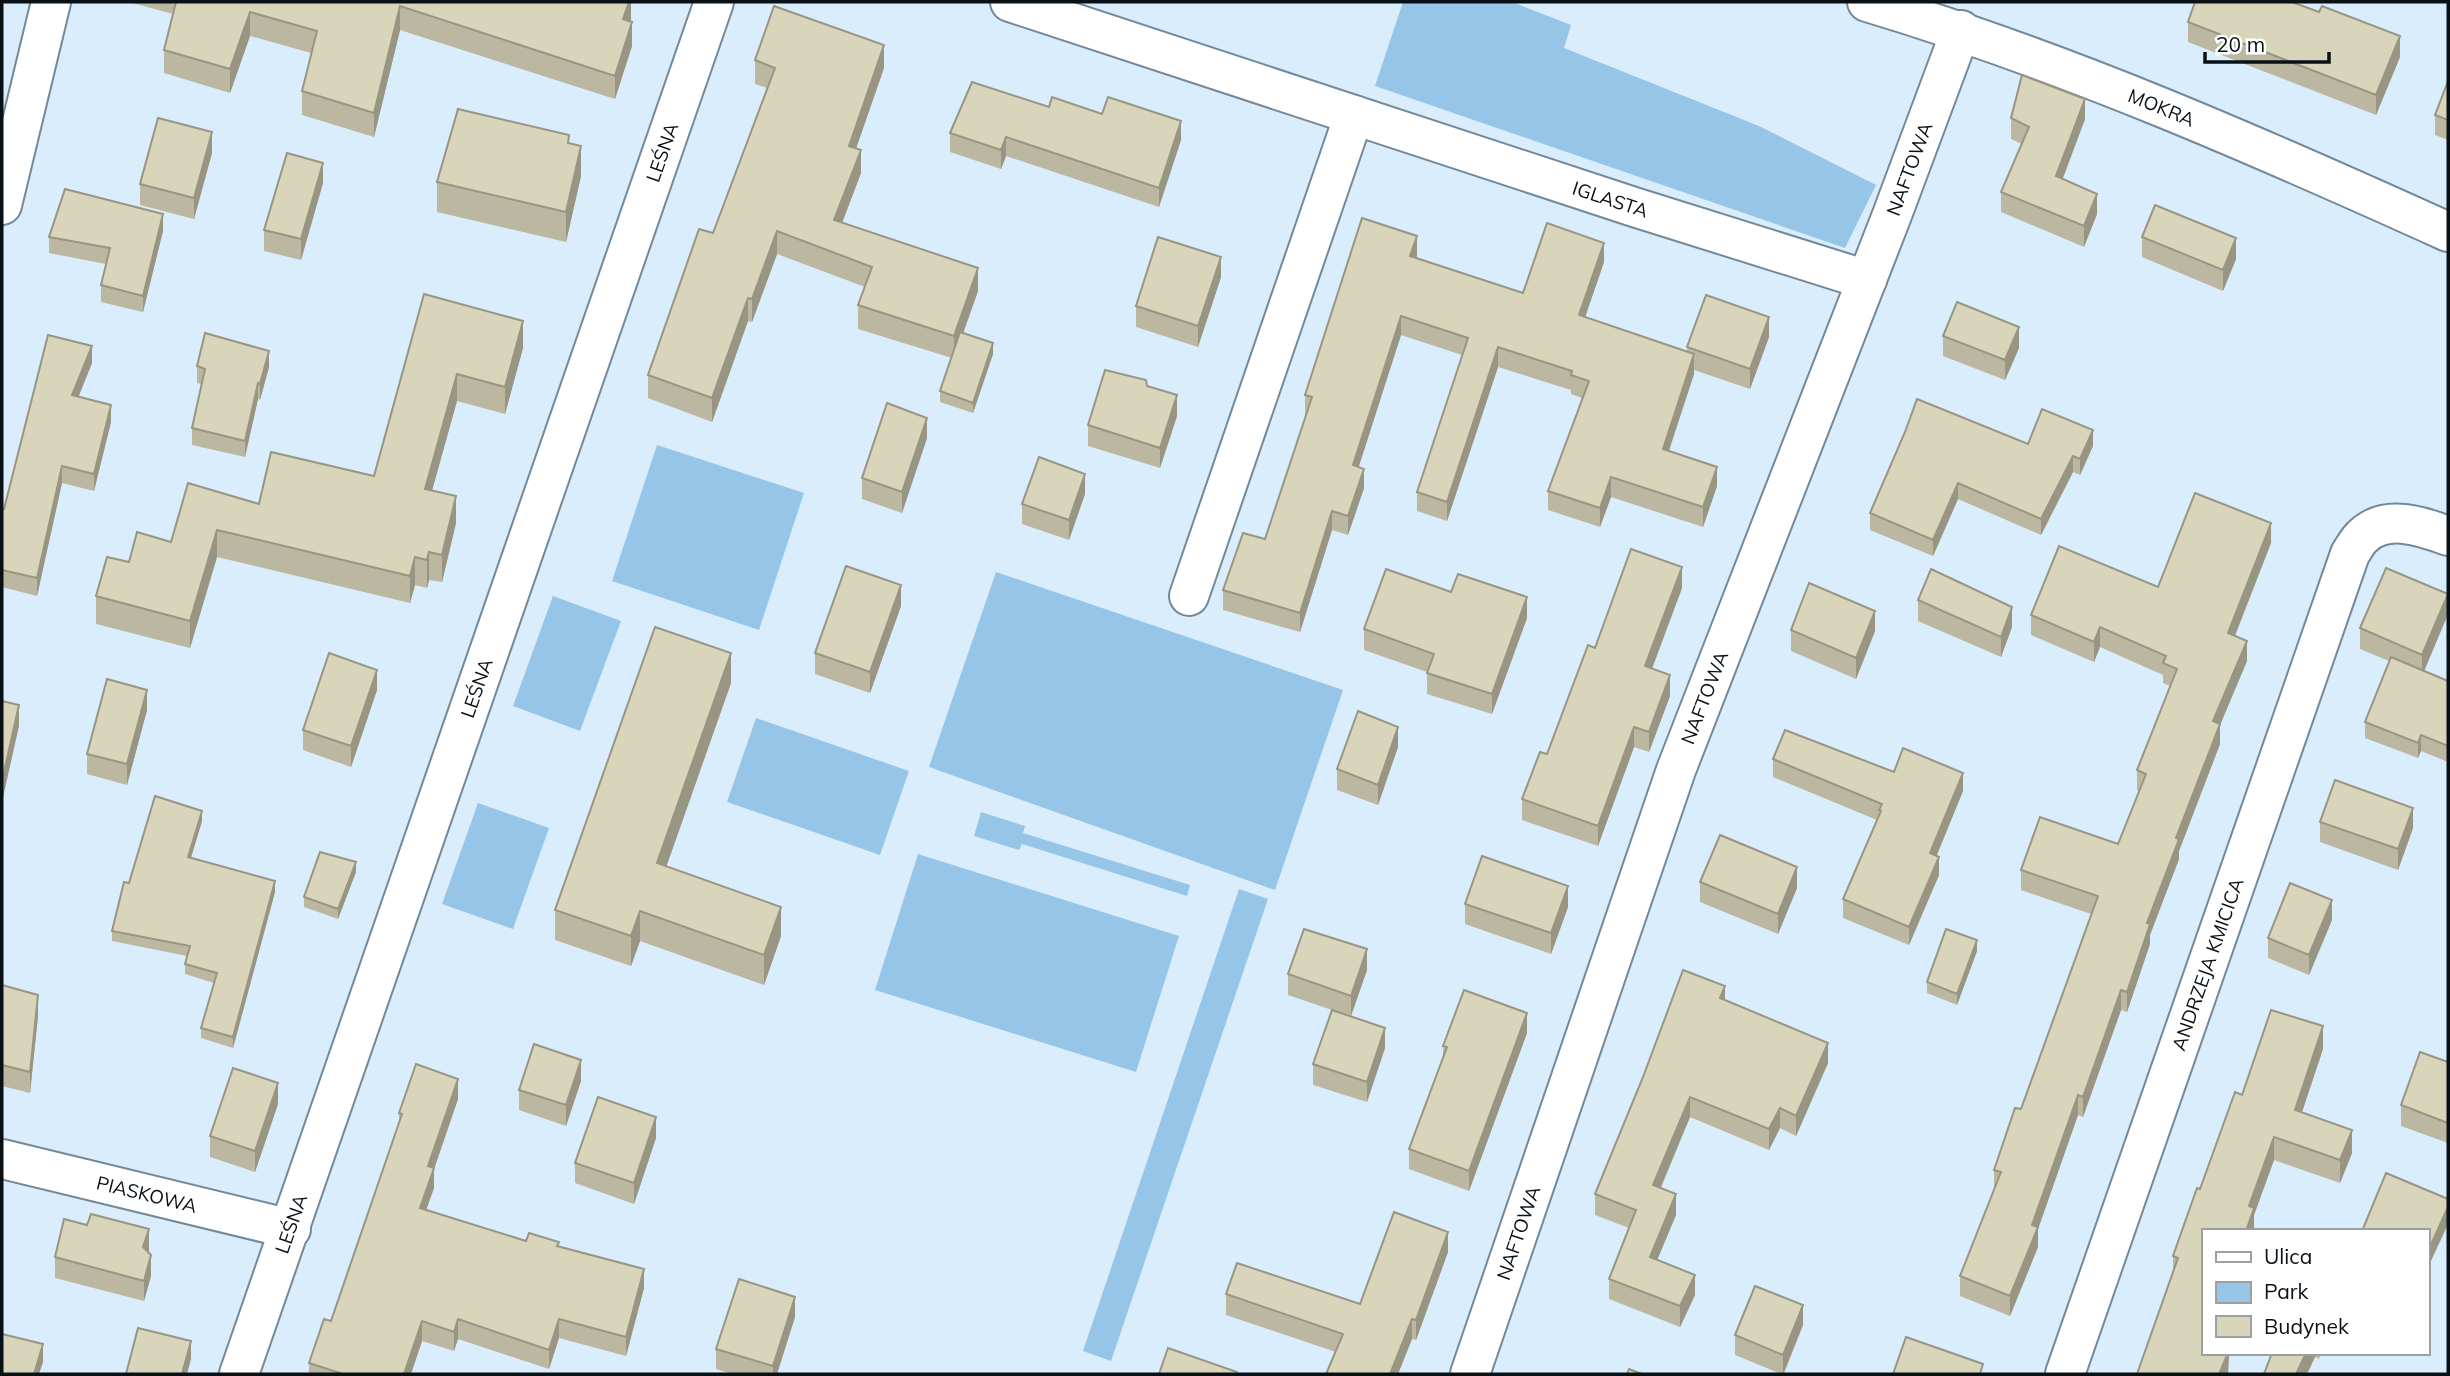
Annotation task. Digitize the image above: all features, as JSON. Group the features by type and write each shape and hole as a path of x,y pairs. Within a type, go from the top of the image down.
{"street":[{"path":"2,205 51,2"},
{"name":"LEŚNA","path":"239,1374 714,2"},
{"name":"IGLASTA","path":"1010,2 1634,207 1867,279"},
{"name":"MOKRA","path":"1867,2 1961,30 2259,146 2448,232"},
{"name":"NAFTOWA","path":"1470,1374 1676,770 1961,30"},
{"path":"1189,596 1354,115"},
{"name":"ANDRZEJA KMICICA","path":"2065,1374 2350,554 2362,536 2375,527 2395,523 2448,536"},
{"name":"PIASKOWA","path":"2,1159 290,1229"}],"green space":[{"path":"1403,2 1512,2 1571,25 1564,48 1759,126 1876,185 1845,248 1375,86"},
{"path":"657,445 804,493 759,630 612,581"},
{"path":"996,572 1343,690 1275,890 929,767"},
{"path":"553,596 621,621 580,731 513,706"},
{"path":"756,718 909,771 880,855 727,802"},
{"path":"478,803 549,828 513,929 442,904"},
{"path":"981,812 1025,826 1023,833 1190,885 1187,896 1022,844 1019,850 974,836"},
{"path":"918,854 1179,936 1136,1072 875,990"},
{"path":"1239,889 1268,899 1111,1361 1083,1351"}],"building":[{"path":"176,2 629,2 623,19 632,22 615,76 400,6 374,113 302,91 317,31 250,12 230,69 164,50"},
{"path":"2195,2 2292,2 2319,12 2322,6 2400,36 2376,95 2188,22"},
{"path":"774,6 884,45 849,146 861,150 834,220 978,268 954,336 858,305 872,267 777,231 752,299 748,298 712,398 648,375 699,229 713,233 775,68 755,60"},
{"path":"2022,75 2085,99 2056,176 2097,194 2084,226 2001,192 2029,127 2011,118"},
{"path":"2448,81 2448,120 2435,115"},
{"path":"972,82 1049,107 1052,97 1102,114 1108,97 1181,121 1159,188 1006,137 1001,150 950,133"},
{"path":"458,109 569,135 568,143 581,146 566,212 437,182"},
{"path":"158,118 212,132 194,198 140,184"},
{"path":"287,153 323,163 301,239 264,230"},
{"path":"65,189 163,214 143,296 101,285 110,248 49,237"},
{"path":"2155,205 2236,238 2223,270 2142,237"},
{"path":"1362,218 1417,236 1410,256 1523,293 1547,223 1604,243 1579,315 1694,354 1663,449 1717,467 1703,507 1611,477 1600,508 1548,491 1589,381 1571,375 1572,371 1498,347 1447,502 1417,492 1468,338 1401,316 1353,465 1364,469 1348,516 1332,511 1300,613 1223,590 1243,533 1265,539 1312,397 1305,395"},
{"path":"1158,237 1221,257 1198,326 1136,306"},
{"path":"424,294 523,321 505,387 457,374 425,489 456,496 442,555 429,552 427,560 415,557 410,576 217,530 190,621 96,596 107,557 129,562 137,532 171,542 188,483 259,504 271,452 374,476"},
{"path":"1706,295 1769,317 1750,369 1687,347"},
{"path":"1957,302 2019,327 2005,360 1943,336"},
{"path":"960,332 993,343 973,403 940,391"},
{"path":"205,333 269,351 260,384 258,383 245,441 192,428 205,369 197,366"},
{"path":"48,335 92,346 72,395 111,405 94,474 62,466 37,578 2,570 2,509"},
{"path":"1105,370 1146,380 1147,386 1177,395 1160,448 1088,425"},
{"path":"1917,399 2028,444 2042,409 2093,430 2080,459 2073,456 2041,519 1958,483 1933,540 1870,513"},
{"path":"887,403 927,418 902,492 862,478"},
{"path":"1039,457 1085,474 1069,520 1022,504"},
{"path":"2195,493 2271,523 2228,633 2247,641 2213,721 2220,724 2176,838 2179,839 2147,923 2150,924 2127,992 2121,990 2083,1097 2078,1095 2032,1225 2038,1227 2010,1296 1960,1276 2001,1172 1994,1170 2015,1108 2021,1109 2098,896 2021,870 2040,817 2118,844 2146,774 2137,770 2177,669 2163,663 2166,656 2100,627 2094,642 2031,615 2059,546 2158,587"},
{"path":"1631,549 1682,567 1645,666 1670,675 1649,732 1634,727 1598,826 1522,799 1540,752 1547,754 1588,645 1595,648"},
{"path":"846,566 901,585 870,672 815,653"},
{"path":"2386,568 2448,594 2422,655 2360,628"},
{"path":"1386,569 1451,592 1458,574 1527,597 1492,694 1427,673 1434,654 1364,629"},
{"path":"1931,569 2012,607 2001,637 1918,600"},
{"path":"1809,583 1875,611 1856,658 1791,630"},
{"path":"655,627 731,653 657,863 781,907 764,955 640,911 631,936 555,910"},
{"path":"329,653 377,670 351,746 303,730"},
{"path":"2391,657 2448,681 2448,746 2421,735 2418,743 2365,722"},
{"path":"107,679 147,690 127,764 87,754"},
{"path":"2,701 19,705 2,781"},
{"path":"1358,711 1398,727 1378,785 1337,769"},
{"path":"1785,730 1894,772 1903,748 1963,773 1930,853 1939,857 1909,927 1843,899 1882,804 1773,759"},
{"path":"2335,780 2413,808 2398,849 2320,822"},
{"path":"155,796 202,811 188,857 275,881 233,1037 201,1028 217,973 185,964 190,946 112,931 124,882 129,883"},
{"path":"1720,835 1797,867 1778,914 1700,882"},
{"path":"320,852 356,862 338,909 304,897"},
{"path":"1482,856 1568,886 1551,933 1465,904"},
{"path":"2290,883 2332,900 2309,955 2268,938"},
{"path":"1304,929 1367,949 1351,996 1288,974"},
{"path":"1946,929 1977,940 1957,994 1927,982"},
{"path":"1683,970 1725,986 1720,998 1828,1043 1796,1116 1780,1108 1769,1129 1690,1097 1653,1185 1676,1194 1650,1257 1695,1275 1680,1306 1609,1279 1636,1210 1595,1194"},
{"path":"2,985 38,995 30,1072 2,1065"},
{"path":"1464,990 1527,1013 1469,1171 1409,1149 1447,1047 1443,1046"},
{"path":"1332,1010 1385,1028 1367,1082 1313,1064"},
{"path":"2271,1010 2323,1026 2295,1110 2352,1130 2340,1160 2274,1137 2249,1206 2254,1208 2247,1229 2202,1229 2202,1355 2227,1355 2219,1374 2137,1374 2178,1258 2173,1256 2197,1188 2200,1189 2235,1092 2242,1095"},
{"path":"534,1044 581,1060 566,1105 519,1090"},
{"path":"2420,1052 2448,1062 2448,1123 2401,1105"},
{"path":"416,1064 458,1079 428,1166 434,1168 420,1208 526,1241 529,1233 559,1242 557,1246 644,1269 626,1337 559,1319 549,1350 458,1319 454,1332 422,1321 404,1374 343,1374 309,1363 324,1319 331,1321 402,1114 399,1113"},
{"path":"233,1068 278,1083 255,1151 210,1136"},
{"path":"598,1097 656,1117 634,1183 575,1163"},
{"path":"2386,1173 2448,1199 2448,1207 2429,1249 2429,1229 2363,1229"},
{"path":"1394,1212 1448,1232 1416,1320 1412,1319 1390,1374 1326,1374 1343,1334 1226,1294 1237,1263 1360,1304"},
{"path":"91,1214 149,1229 143,1247 151,1255 144,1281 55,1257 64,1219 87,1225"},
{"path":"739,1279 795,1297 773,1366 716,1349"},
{"path":"1755,1286 1803,1305 1783,1355 1735,1335"},
{"path":"138,1328 191,1341 182,1374 126,1374"},
{"path":"2,1334 43,1344 34,1374 2,1374"},
{"path":"1906,1337 1983,1364 1980,1374 1893,1374"},
{"path":"1168,1348 1237,1372 1159,1374"},
{"path":"2271,1355 2305,1355 2296,1374 2264,1374"},
{"path":"1629,1369 1642,1374 1627,1374"}]}
